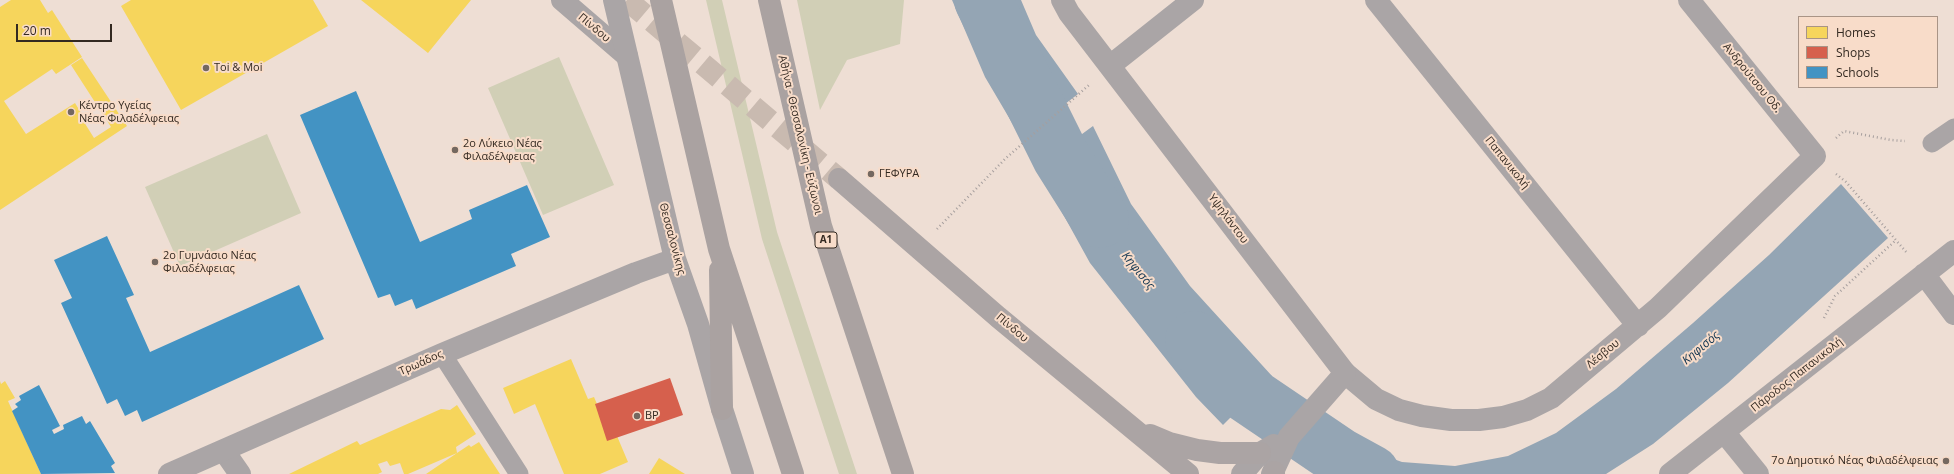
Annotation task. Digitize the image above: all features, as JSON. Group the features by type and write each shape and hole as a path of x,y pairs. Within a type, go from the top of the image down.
{"highway":[{"path":"661,0 720,249 794,474"},
{"name":"Αθήνα - Θεσσαλονίκη - Εύζωνοι","path":"769,0 821,226 903,474"},
{"path":"720,249 722,409"}],"main road":[{"name":"Πίνδου","path":"839,179 1004,322 1188,474"},
{"path":"1132,428 1169,443 1198,450 1220,453 1260,453"}],"street":[{"name":"Πίνδου","path":"562,0 627,56"},
{"name":"Θεσσαλονίκης","path":"614,0 675,259 698,324 722,409 743,474"},
{"name":"Υψηλάντου","path":"1062,0 1069,13 1345,373"},
{"path":"1111,66 1193,0"},
{"name":"Παπανικολή","path":"1376,0 1638,326"},
{"name":"Ανδρούτσου Οδ.","path":"1689,0 1815,156"},
{"path":"1932,143 1954,128"},
{"name":"Λέσβου","path":"1345,373 1376,399 1399,410 1422,416 1451,420 1479,420 1503,417 1527,410 1550,398 1638,326 1815,156"},
{"name":"Πάροδος Παπανικολή","path":"1670,474 1954,251"},
{"name":"Τρωάδος","path":"169,474 442,354 636,273 675,259"},
{"path":"1924,274 1954,314"},
{"path":"442,354 519,474"},
{"path":"1273,473 1289,437 1345,373"},
{"path":"1724,432 1758,474"},
{"path":"1242,474 1260,453 1289,437"},
{"path":"224,451 240,474"}],"path":[{"path":"919,248 1006,159 1111,66"},
{"path":"1815,156 1844,131 1891,140 1932,143"},
{"path":"1846,182 1892,235"},
{"path":"1819,358 1824,330 1824,315 1835,296 1896,240"}],"shaded area":[{"path":"706,0 722,0 777,232 857,474 839,474 762,239"},
{"path":"797,0 904,0 900,44 847,60 820,110"},
{"path":"559,57 614,185 543,215 488,88"},
{"path":"267,134 301,213 180,266 145,187"}],"water":[{"path":"952,0 1021,0 1036,35 1078,94 1021,138 985,77"},
{"path":"1093,126 1131,204 1190,286 1272,376 1223,425 1196,397 1090,263 1037,167"},
{"path":"1841,184 1888,238 1728,383 1653,444 1606,474 1322,474 1357,446 1402,462 1455,466 1508,456 1556,433 1616,389 1693,323 1769,255"}],"building: Homes":[{"name":"Κέντρο Υγείας Νέας Φιλαδέλφειας","path":"11,0 40,0 48,13 52,10 82,57 56,74 52,69 4,101 26,134 75,103 94,138 111,127 71,65 82,58 127,126 0,210 0,7"},
{"name":"Toi & Moi","path":"131,0 313,0 328,26 181,110 121,6"},
{"path":"361,0 471,0 428,53"},
{"path":"571,359 588,399 594,397 612,439 617,436 628,462 600,474 564,474 535,404 514,414 503,388"},
{"path":"0,381 1,384 5,381 15,398 8,401 41,474 0,474"},
{"path":"457,405 476,434 456,447 457,453 408,474 404,474 400,463 390,466 387,461 378,464 382,472 378,474 289,474 357,441 360,445 441,409 450,410"},
{"path":"479,442 500,474 426,474 469,445 471,447"},
{"path":"659,458 685,474 649,474"}],"building: Shops":[{"path":"670,378 683,415 607,441 595,404"}],"building: Schools":[{"path":"356,91 420,242 472,219 469,210 527,185 550,237 511,254 516,266 416,309 412,299 395,306 390,294 378,298 300,115"},
{"path":"107,236 134,295 126,298 150,352 299,285 324,339 142,422 137,410 125,416 117,399 107,404 61,303 72,298 54,260"},
{"path":"39,385 60,426 52,430 54,434 64,429 63,425 82,416 86,424 90,421 115,463 111,466 115,473 41,474 12,411 18,407 15,404 21,400 19,396"}],"waterway":[{"name":"Κηφισός","path":"983,0 1061,157 1100,219"},
{"name":"Κηφισός","path":"1194,340 1209,358 1244,392 1340,457 1371,474"}],"tunnel":[{"path":"627,0 839,179"}],"place":[{"name":"Toi & Moi","path":"206,68"},
{"name":"Κέντρο Υγείας Νέας Φιλαδέλφειας","path":"71,112"},
{"name":"2ο Λύκειο Νέας Φιλαδέλφειας","path":"455,150"},
{"name":"ΓΕΦΥΡΑ","path":"871,174"},
{"name":"2ο Γυμνάσιο Νέας Φιλαδέλφειας","path":"155,262"},
{"name":"BP","path":"637,416"},
{"name":"7ο Δημοτικό Νέας Φιλαδέλφειας","path":"1946,461"}]}
